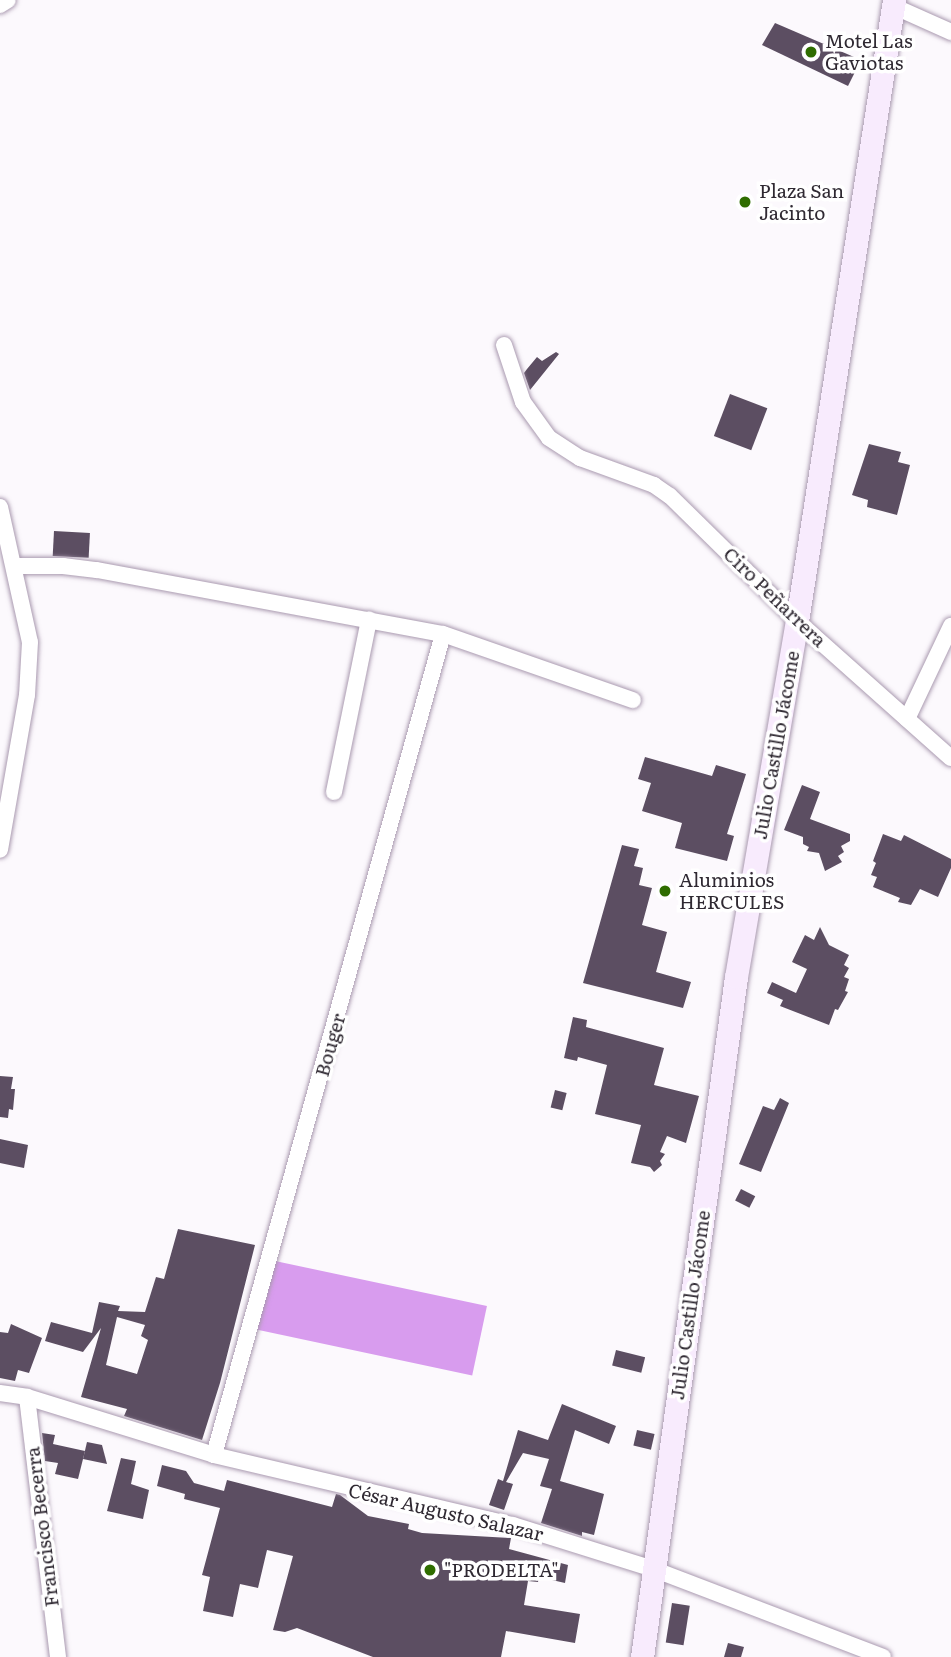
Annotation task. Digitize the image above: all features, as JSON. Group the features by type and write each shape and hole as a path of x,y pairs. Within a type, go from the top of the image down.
{"main road":[{"name":"Julio Castillo Jácome","path":"642,1657 736,977 797,621 894,3"}],"street":[{"path":"0,5 8,0"},
{"path":"894,3 951,32"},
{"name":"Ciro Peñarrera","path":"504,345 523,402 550,438 580,458 654,485 670,496 797,621 951,758"},
{"path":"0,506 30,642 27,695 0,850"},
{"path":"13,566 63,566 97,570 443,634 633,700"},
{"path":"334,792 369,620"},
{"path":"907,719 951,626"},
{"name":"Bouger","path":"214,1455 443,634"},
{"name":"César Augusto Salazar","path":"0,1394 27,1397 214,1455 336,1486 513,1525 653,1569 883,1657"},
{"name":"Francisco Becerra","path":"27,1397 58,1657"}],"shaded area":[{"path":"261,1258 487,1306 472,1375 246,1327"}],"building":[{"name":"Motel Las Gaviotas","path":"775,23 861,60 848,86 762,45"},
{"path":"556,352 559,354 530,390 524,373 537,357 542,361"},
{"path":"730,394 767,408 751,450 714,436"},
{"path":"869,444 901,452 898,462 910,465 897,515 867,507 868,500 852,495"},
{"path":"54,531 90,533 89,558 53,556"},
{"path":"645,757 712,776 716,765 746,774 727,834 734,836 727,861 675,848 682,823 642,811 651,783 638,779"},
{"path":"802,785 820,792 810,819 850,834 850,841 841,846 844,852 838,856 842,862 825,871 819,853 807,851 809,847 803,844 803,837 784,830"},
{"path":"883,834 901,841 904,835 951,859 951,868 938,897 920,889 911,905 898,902 900,898 873,887 877,877 871,875 876,863 873,861"},
{"path":"622,845 639,849 634,866 643,868 639,885 652,888 642,925 667,932 656,972 691,982 683,1008 583,983"},
{"path":"820,927 829,945 849,955 844,965 849,968 844,977 849,979 845,991 848,992 838,1010 835,1009 829,1025 780,1006 783,1000 767,993 772,982 796,993 807,969 792,962 805,935 814,940"},
{"path":"573,1017 587,1020 586,1027 664,1048 654,1085 699,1096 686,1143 667,1136 660,1152 665,1154 660,1161 662,1165 654,1172 650,1167 631,1163 641,1125 595,1114 607,1065 578,1057 577,1061 564,1058"},
{"path":"0,1076 13,1077 13,1110 9,1109 8,1118 0,1117"},
{"path":"555,1090 567,1093 562,1110 551,1107"},
{"path":"780,1098 789,1103 761,1172 739,1164 763,1106 774,1110"},
{"path":"0,1139 28,1145 24,1168 0,1163"},
{"path":"741,1189 755,1196 749,1208 735,1201"},
{"path":"178,1229 255,1245 220,1383 202,1440 124,1416 127,1409 81,1397 101,1328 83,1352 45,1341 51,1322 92,1333 99,1302 120,1306 118,1311 145,1312 156,1277 164,1279","holes":["117,1317 145,1325 141,1336 148,1340 137,1374 106,1365"]},
{"path":"11,1324 42,1338 29,1373 18,1370 15,1381 0,1378 0,1332 8,1333"},
{"path":"616,1350 645,1357 641,1373 612,1366"},
{"path":"562,1404 616,1426 609,1444 575,1430 560,1481 604,1494 594,1535 582,1532 582,1536 541,1523 552,1489 540,1486 549,1459 523,1453 506,1482 513,1484 504,1510 489,1505 498,1479 503,1481 518,1430 548,1440"},
{"path":"637,1430 655,1434 651,1450 633,1446"},
{"path":"42,1433 55,1435 53,1444 85,1451 78,1479 55,1474 58,1463 45,1461"},
{"path":"87,1442 102,1445 107,1464 83,1459"},
{"path":"121,1458 136,1461 131,1484 149,1490 143,1519 107,1511"},
{"path":"162,1465 186,1471 194,1483 224,1491 227,1480 332,1507 336,1494 340,1495 368,1516 409,1524 408,1529 422,1533 511,1538 509,1549 568,1565 565,1583 539,1577 538,1582 528,1581 524,1605 580,1614 575,1643 506,1631 501,1657 373,1657 297,1628 285,1632 273,1630 293,1556 267,1550 258,1588 240,1584 233,1617 203,1611 210,1577 202,1575 220,1508 184,1499 185,1494 157,1486"},
{"path":"672,1603 690,1606 684,1645 666,1643"},
{"path":"728,1643 744,1647 741,1657 724,1657"}],"place":[{"name":"Motel Las Gaviotas","path":"811,52"},
{"name":"Plaza San Jacinto","path":"745,202"},
{"name":"Aluminios HERCULES","path":"665,891"},
{"name":"\"PRODELTA\"","path":"430,1570"}]}
